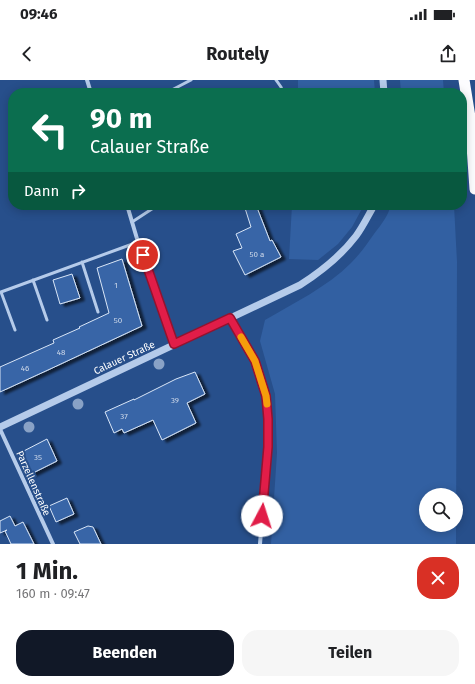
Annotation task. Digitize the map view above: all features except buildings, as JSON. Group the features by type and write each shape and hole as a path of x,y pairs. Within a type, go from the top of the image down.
{"highway":[{"path":"467,98 470,117 475,189"}],"street":[{"path":"128,210 138,242 174,344"},
{"name":"Calauer Straße","path":"0,428 300,285 320,272 342,253 357,235 371,210"},
{"path":"230,318 255,361 266,396 268,447 260,544"},
{"name":"Parzellenstraße","path":"0,428 53,544"}],"lane":[{"path":"176,88 191,80"},
{"path":"132,222 150,210"},
{"path":"15,330 1,292 138,242"},
{"path":"82,262 98,312"},
{"path":"33,280 47,320"}],"shaded area":[{"path":"298,80 374,80 375,88 298,88"},
{"path":"400,80 443,80 444,88 401,88"},
{"path":"292,210 361,210 352,227 338,244 318,260 289,259"},
{"path":"390,210 454,210 457,262 456,488 419,488 419,532 456,532 456,544 271,544 277,453 275,394 260,341 265,320 310,294 342,272 354,260 382,224"}],"slow traffic":[{"path":"241,337 255,361 267,404"}],"route":[{"path":"143,255 174,344 230,318 255,361 266,396 268,419 268,447 262,516"}]}
